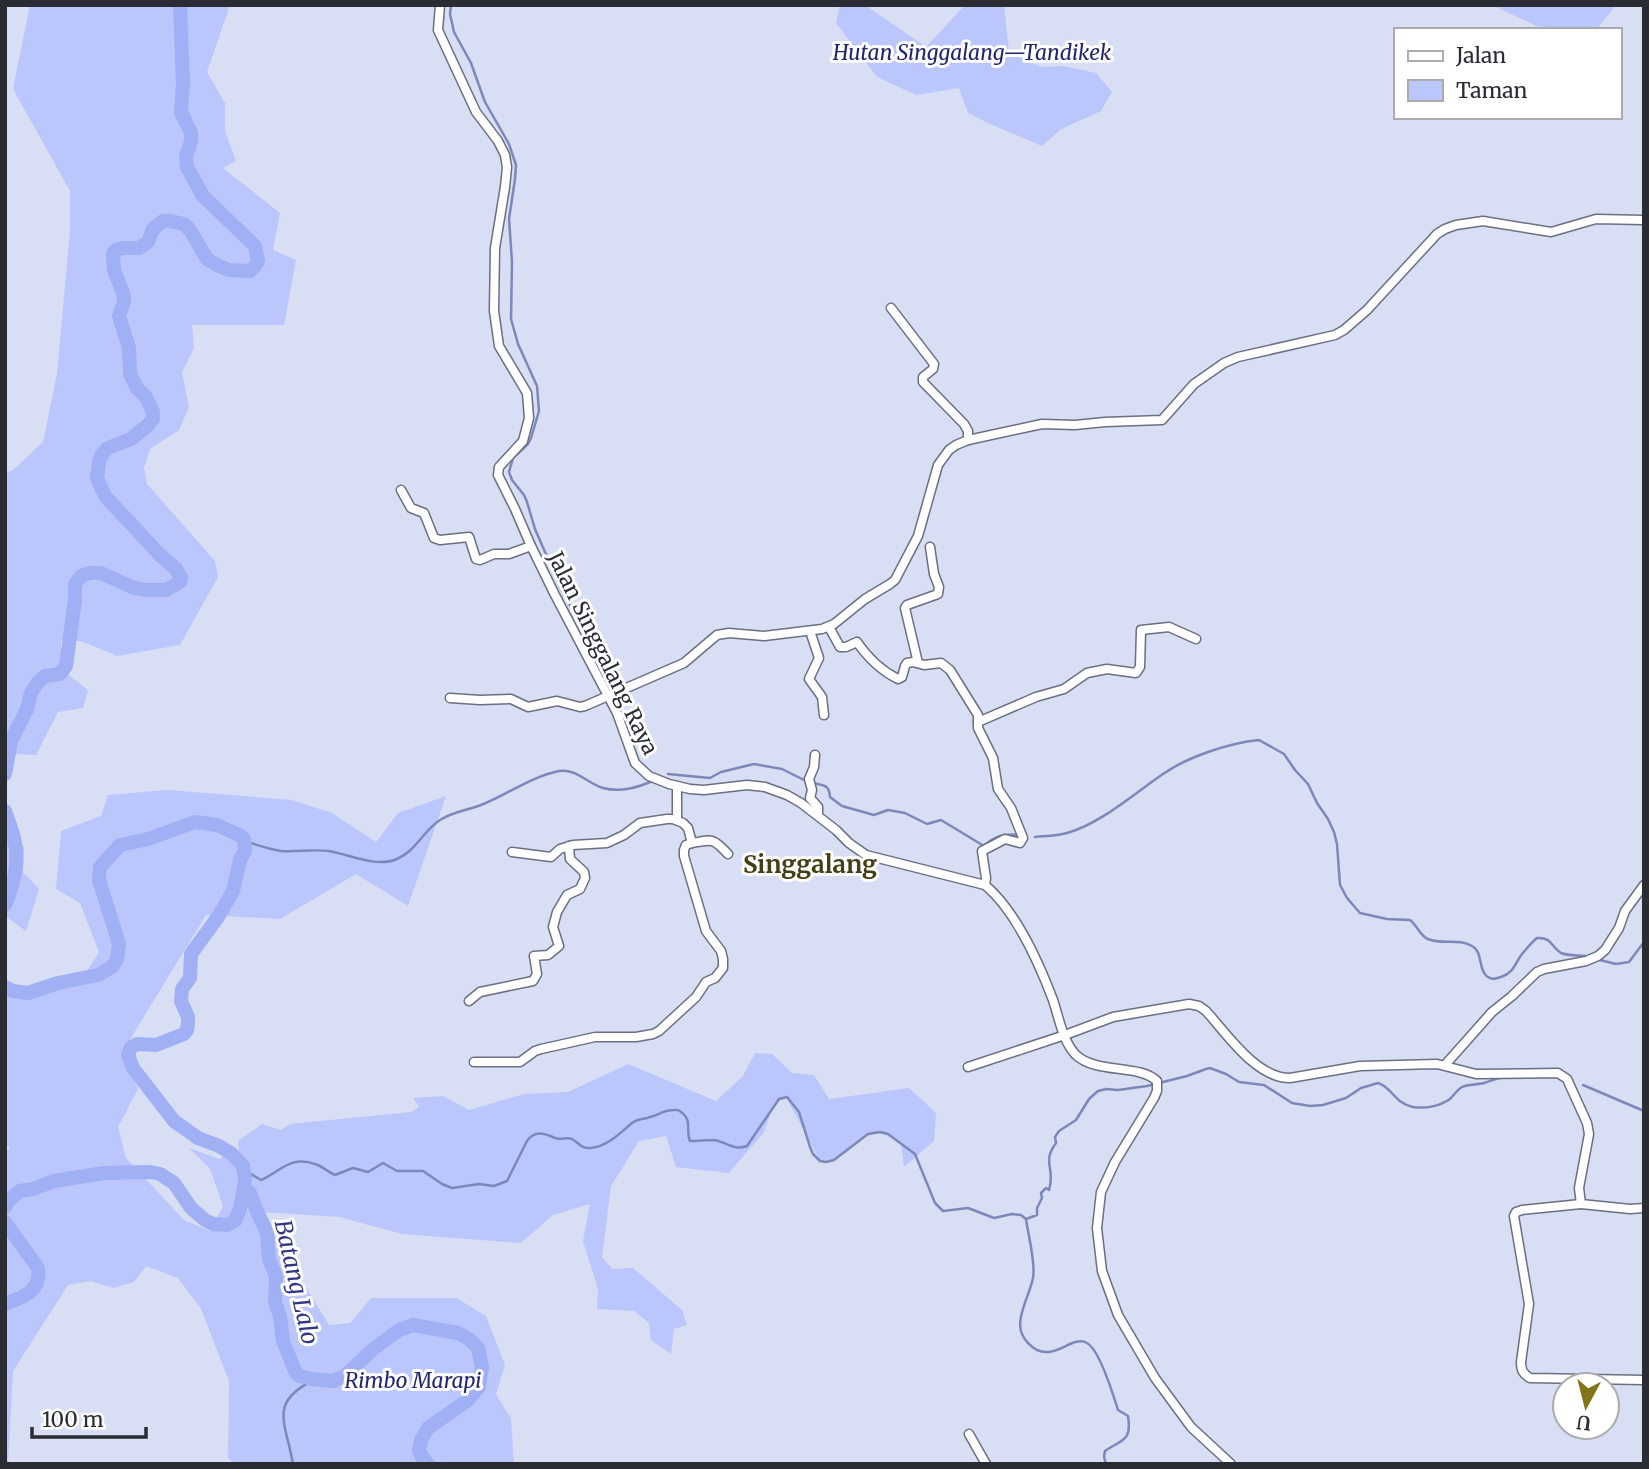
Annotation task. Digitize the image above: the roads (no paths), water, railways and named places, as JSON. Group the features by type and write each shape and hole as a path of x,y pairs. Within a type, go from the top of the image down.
{"street":[{"name":"Jalan Singgalang Raya","path":"440,5 438,30 449,56 476,111 505,155 505,187 495,248 494,311 499,346 527,393 529,418 523,441 499,467 498,475 555,595 609,696 635,763 649,776 677,786 704,790 747,785 765,787 794,799 818,815 866,855 985,885"},
{"path":"450,698 511,699 528,707 557,701 583,707 684,663 718,635 729,633 760,637 829,627 895,580 918,536 938,465 956,445 1042,424 1162,420 1189,388 1224,363 1335,335 1344,330 1370,307 1437,234 1456,225 1483,221 1551,232 1596,219 1644,220"},
{"path":"891,308 934,364 933,369 923,377 923,382 964,424 968,431 968,440"},
{"path":"401,491 411,508 424,513 434,538 439,540 469,537 476,559 494,554 509,554 531,546"},
{"path":"918,663 905,608 939,594 930,547"},
{"path":"829,627 839,646 846,647 857,642 863,652 882,670 898,679 902,677 907,663 939,663 947,667 978,715 978,728 993,758 998,789 1011,808 1023,838 1020,843 1005,839 982,850 985,885 1008,910 1023,936 1044,980 1068,1043 1077,1056 1087,1062 1148,1074 1157,1081 1154,1098 1115,1162 1101,1192 1097,1228 1102,1271 1118,1315 1155,1378 1191,1427 1231,1464"},
{"path":"978,722 1036,697 1066,688 1087,673 1107,669 1136,673 1140,667 1142,630 1169,627 1196,639"},
{"path":"810,631 819,658 809,679 822,697 824,715"},
{"path":"815,755 809,781 812,789 810,798 818,807 818,815"},
{"path":"677,786 677,820"},
{"path":"512,852 548,857 569,846 604,844 624,835 640,823 673,819 688,828 692,843"},
{"path":"474,1062 520,1062 535,1051 595,1037 636,1037 659,1031 723,968 723,959 716,943 706,931 684,850 686,845 709,839 728,854"},
{"path":"469,1001 480,992 533,981 537,974 534,956 548,955 559,946 553,927 557,912 568,895 580,888 585,875 570,859 569,846"},
{"path":"1445,1066 1492,1012 1537,972 1586,961 1605,950 1619,928 1625,911 1644,885"},
{"path":"968,1067 1113,1017 1188,1004 1199,1006 1206,1011 1256,1065 1280,1078 1360,1066 1445,1066 1476,1074 1558,1073 1567,1079 1587,1123 1589,1134 1579,1188 1581,1204"},
{"path":"1644,1208 1581,1204 1522,1210 1514,1216 1529,1304 1521,1369 1525,1375 1530,1378 1644,1380"},
{"path":"969,1434 986,1464"}],"waterway":[{"path":"5,774 11,741 27,709 31,693 45,676 60,674 66,666 75,584 81,576 101,573 134,588 147,590 166,590 180,582 181,578 176,569 105,496 97,478 102,454 108,448 131,439 153,419 153,412 146,397 137,388 130,374 129,348 119,316 124,296 114,270 113,253 123,248 139,248 148,242 153,229 163,221 170,221 184,224 207,259 217,265 229,270 250,271 258,261 255,246 203,196 187,167 186,156 191,133 181,112 183,84 180,5"},
{"path":"451,5 454,32 471,63 485,102 509,144 516,165 509,219 512,262 511,319 518,344 537,386 539,411 531,438 513,458 509,472 524,495 535,529 562,591 596,651 620,682"},
{"path":"1035,837 1079,829 1184,762 1222,748 1259,740 1284,754 1308,784 1334,832 1340,885 1360,913 1387,919 1410,920 1428,939 1462,942 1472,946 1478,953 1483,972 1491,979 1509,973 1537,938 1549,941 1561,953 1585,956"},
{"path":"668,774 710,778 721,772 754,764 782,769 808,782"},
{"path":"245,841 281,851 329,851 372,861 389,861 404,855 434,824 445,817 481,805 548,774 571,772 598,786 616,790 655,780"},
{"path":"813,783 827,788 830,797 842,806 874,815 888,810 905,813 927,824 941,820 984,846 1000,836 1019,835"},
{"path":"5,811 16,847 13,880 5,905"},
{"path":"5,987 28,993 58,983 98,975 112,967 117,959 119,944 99,880 100,867 120,845 148,839 195,822 217,825 244,839 245,851 240,860 233,891 191,954 190,978 182,989 181,1001 188,1017 187,1030 184,1034 156,1045 138,1044 131,1047 128,1055 133,1068 174,1121 198,1138 232,1154 243,1166 244,1187 235,1221 227,1225 213,1224 205,1220 191,1208 174,1183 160,1174 150,1172 104,1173 54,1181 20,1191 5,1207"},
{"path":"5,832 9,824"},
{"path":"1596,959 1616,964 1629,962 1644,942"},
{"path":"244,1170 261,1180 299,1162 318,1165 335,1175 353,1168 368,1172 383,1163 397,1171 423,1171 452,1188 479,1184 494,1186 507,1181 527,1141 536,1134 557,1139 570,1138 582,1147 597,1147 636,1121 669,1110 678,1110 688,1121 690,1141 714,1140 742,1147 747,1146 779,1099 787,1097 799,1112 810,1147 820,1161 834,1160 868,1134 888,1134 915,1154 935,1203 943,1211 968,1208 994,1218 1012,1214 1026,1219 1037,1215 1041,1193 1046,1188 1049,1190 1049,1161 1056,1143 1055,1137 1059,1131 1076,1120 1089,1099 1098,1091 1147,1086 1210,1068 1239,1082 1264,1085 1292,1103 1323,1105 1378,1083 1407,1105 1423,1108 1450,1099 1464,1086 1505,1077"},
{"path":"1583,1085 1644,1111"},
{"name":"Batang Lalo","path":"244,1187 250,1193 267,1232 269,1259 276,1276 275,1302 283,1341 299,1376 333,1381 345,1376 372,1350 399,1330 413,1325 458,1333 478,1348 482,1367 479,1387 468,1400 428,1428 419,1450 428,1464"},
{"path":"1026,1219 1034,1272 1020,1328 1026,1341 1044,1352 1082,1341 1092,1347 1106,1374 1118,1410 1128,1416 1129,1424 1124,1439 1105,1451 1106,1464"},
{"path":"5,1222 38,1268 34,1288 5,1304"},
{"path":"293,1464 284,1425 285,1405 291,1396 316,1379"}],"district":[{"name":"Singgalang","path":"810,864"}],"park label":[{"name":"Hutan Singgalang—Tandikek","path":"972,52"},
{"name":"Rimbo Marapi","path":"413,1380"}]}
